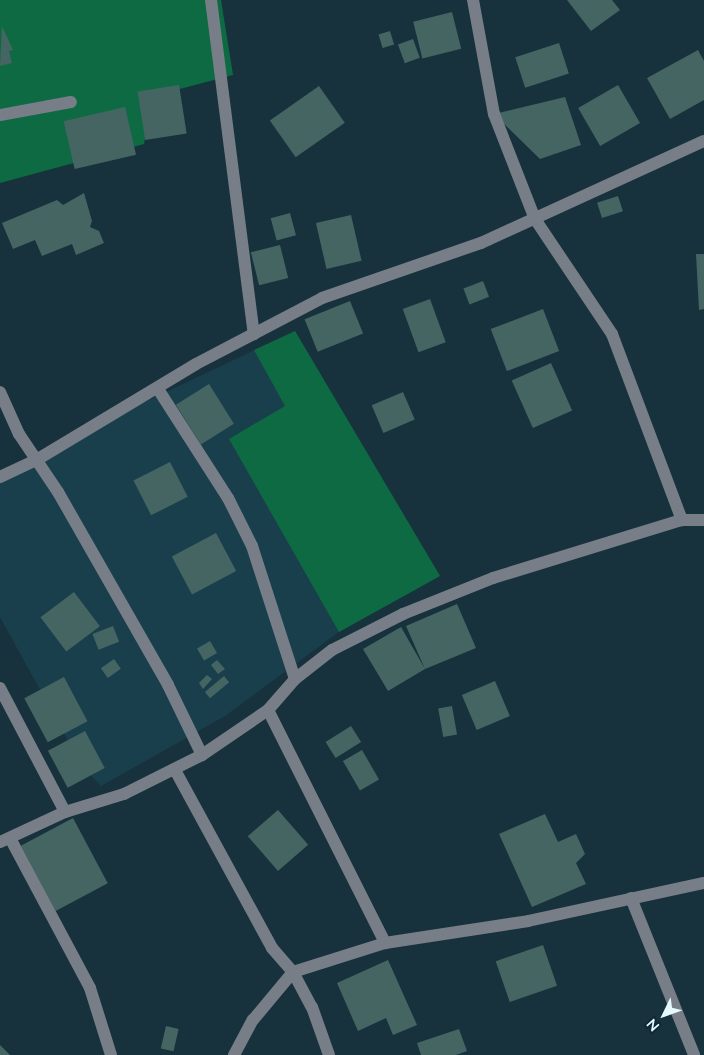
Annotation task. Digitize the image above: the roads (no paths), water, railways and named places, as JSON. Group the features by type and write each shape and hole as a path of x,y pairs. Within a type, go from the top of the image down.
{"street":[{"path":"211,0 254,334"},
{"path":"473,0 494,114 535,219 612,334 682,520"},
{"path":"0,114 71,102"},
{"path":"0,476 38,459 254,334 322,298 481,243 704,141"},
{"path":"158,389 228,498 252,546 295,679"},
{"path":"0,392 19,434 38,459 168,685 202,755"},
{"path":"111,1055 90,988 5,840 66,812 124,794 202,755 268,710 295,679 332,650 403,614 493,578 682,520 704,520"},
{"path":"0,688 66,812"},
{"path":"268,710 384,942"},
{"path":"175,770 272,948 293,972 312,1007 329,1055"},
{"path":"234,1055 253,1020 293,972 384,942 528,921 704,882"},
{"path":"632,898 694,1055"}]}
